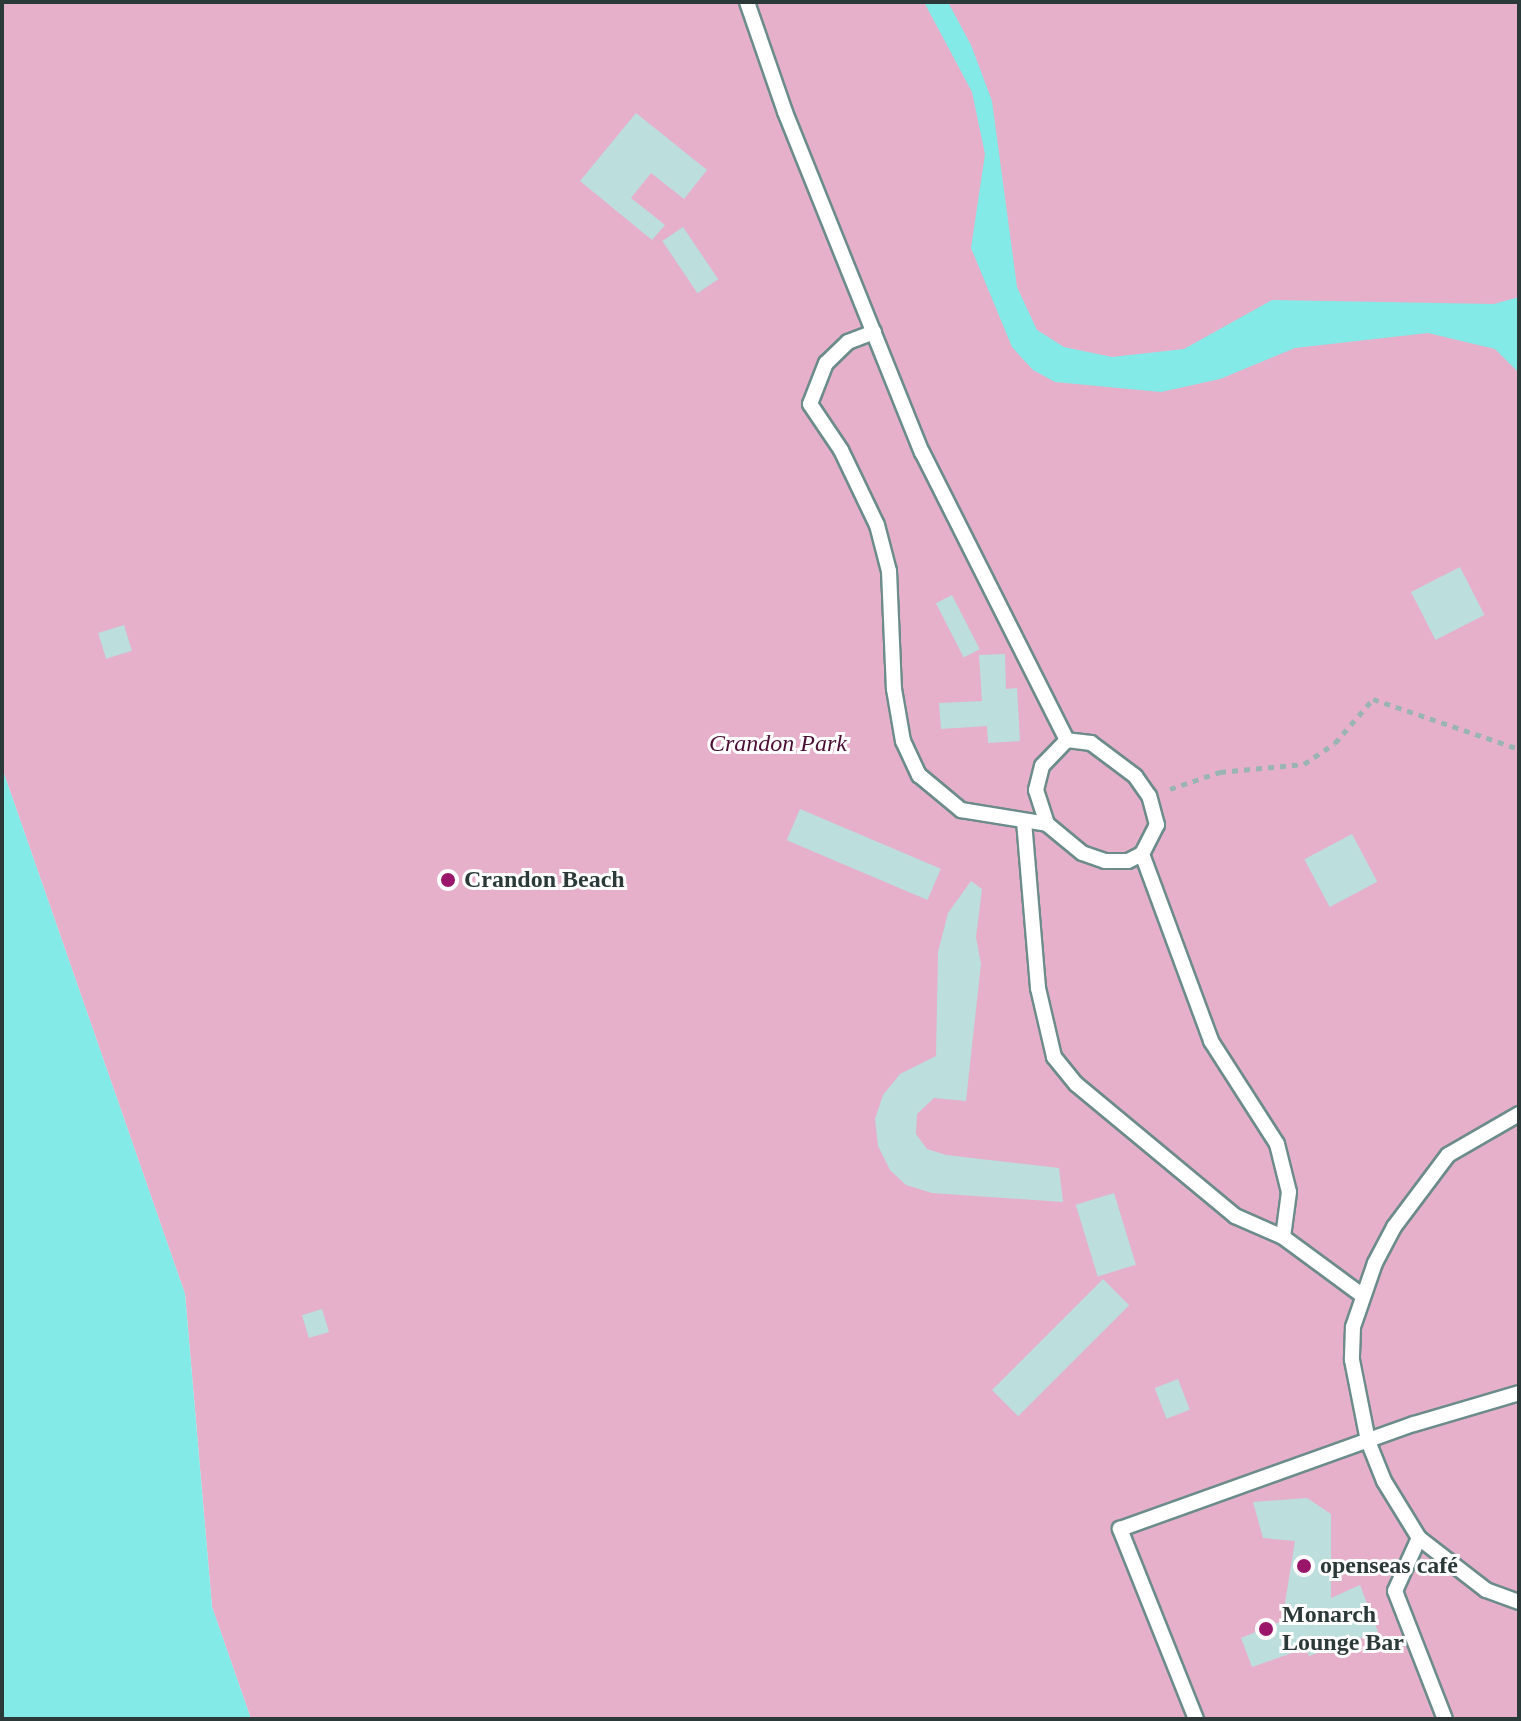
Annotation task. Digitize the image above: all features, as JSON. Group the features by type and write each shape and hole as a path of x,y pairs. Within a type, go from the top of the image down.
{"lane":[{"path":"747,2 785,112 922,452 1067,740"},
{"path":"874,332 848,342 826,363 810,404 841,450 877,525 889,571 894,689 903,741 919,775 936,794 961,810 1047,824 1082,853 1128,861 1142,854 1157,825 1149,796 1113,757 1091,743 1067,740"},
{"path":"1047,824 1036,790 1042,766 1067,740"},
{"path":"1024,821 1038,988 1054,1057 1076,1084 1235,1216 1283,1237 1363,1296"},
{"path":"1142,854 1211,1041 1277,1144 1289,1192 1283,1237"},
{"path":"1519,1114 1448,1155 1394,1227 1363,1296 1353,1327 1352,1360 1368,1441 1384,1481 1419,1538 1486,1590 1519,1602"},
{"path":"1196,1719 1120,1529 1368,1441 1519,1393"},
{"path":"1419,1538 1395,1591 1445,1719"}],"path":[{"path":"1149,796 1220,772 1304,764 1335,743 1373,699 1519,749"}],"green space":[{"name":"Crandon Park","path":"2,2 1519,2 1519,1719 251,1719 212,1607 185,1294 2,768"}],"water":[{"path":"924,2 948,2 971,45 992,101 1017,287 1037,330 1064,347 1112,357 1184,349 1272,300 1494,304 1519,297 1519,373 1495,349 1428,333 1295,348 1220,379 1161,392 1055,382 1033,370 1012,347 971,248 985,154 972,92"},
{"path":"2,768 185,1294 212,1607 251,1719 2,1719"}],"building":[{"path":"636,113 707,170 684,199 651,173 631,198 665,225 652,240 580,181"},
{"path":"683,227 718,279 698,293 662,241"},
{"path":"1460,567 1485,615 1436,640 1411,592"},
{"path":"952,595 980,649 964,658 936,603"},
{"path":"124,625 132,651 106,659 98,633"},
{"path":"1005,654 1006,689 1017,688 1020,741 988,743 987,726 941,729 939,703 982,701 979,655"},
{"path":"800,809 941,869 928,900 787,840"},
{"path":"1352,834 1377,882 1330,907 1304,859"},
{"path":"971,881 982,889 976,937 981,964 966,1101 934,1098 917,1114 916,1134 927,1149 946,1155 1059,1168 1063,1202 932,1193 906,1185 890,1170 878,1146 875,1119 883,1095 900,1074 936,1056 938,952 948,913"},
{"path":"1114,1193 1136,1265 1098,1276 1076,1205"},
{"path":"1103,1279 1129,1305 1018,1416 992,1390"},
{"path":"322,1309 329,1332 309,1338 302,1315"},
{"path":"1178,1379 1190,1410 1166,1419 1155,1388"},
{"path":"1307,1498 1331,1514 1331,1598 1360,1585 1378,1632 1309,1656 1306,1648 1252,1667 1241,1638 1292,1617 1284,1609 1295,1541 1263,1538 1253,1502"}],"place":[{"name":"Crandon Beach","path":"448,880"},
{"name":"openseas café","path":"1304,1566"},
{"name":"Monarch Lounge Bar","path":"1266,1629"}]}
